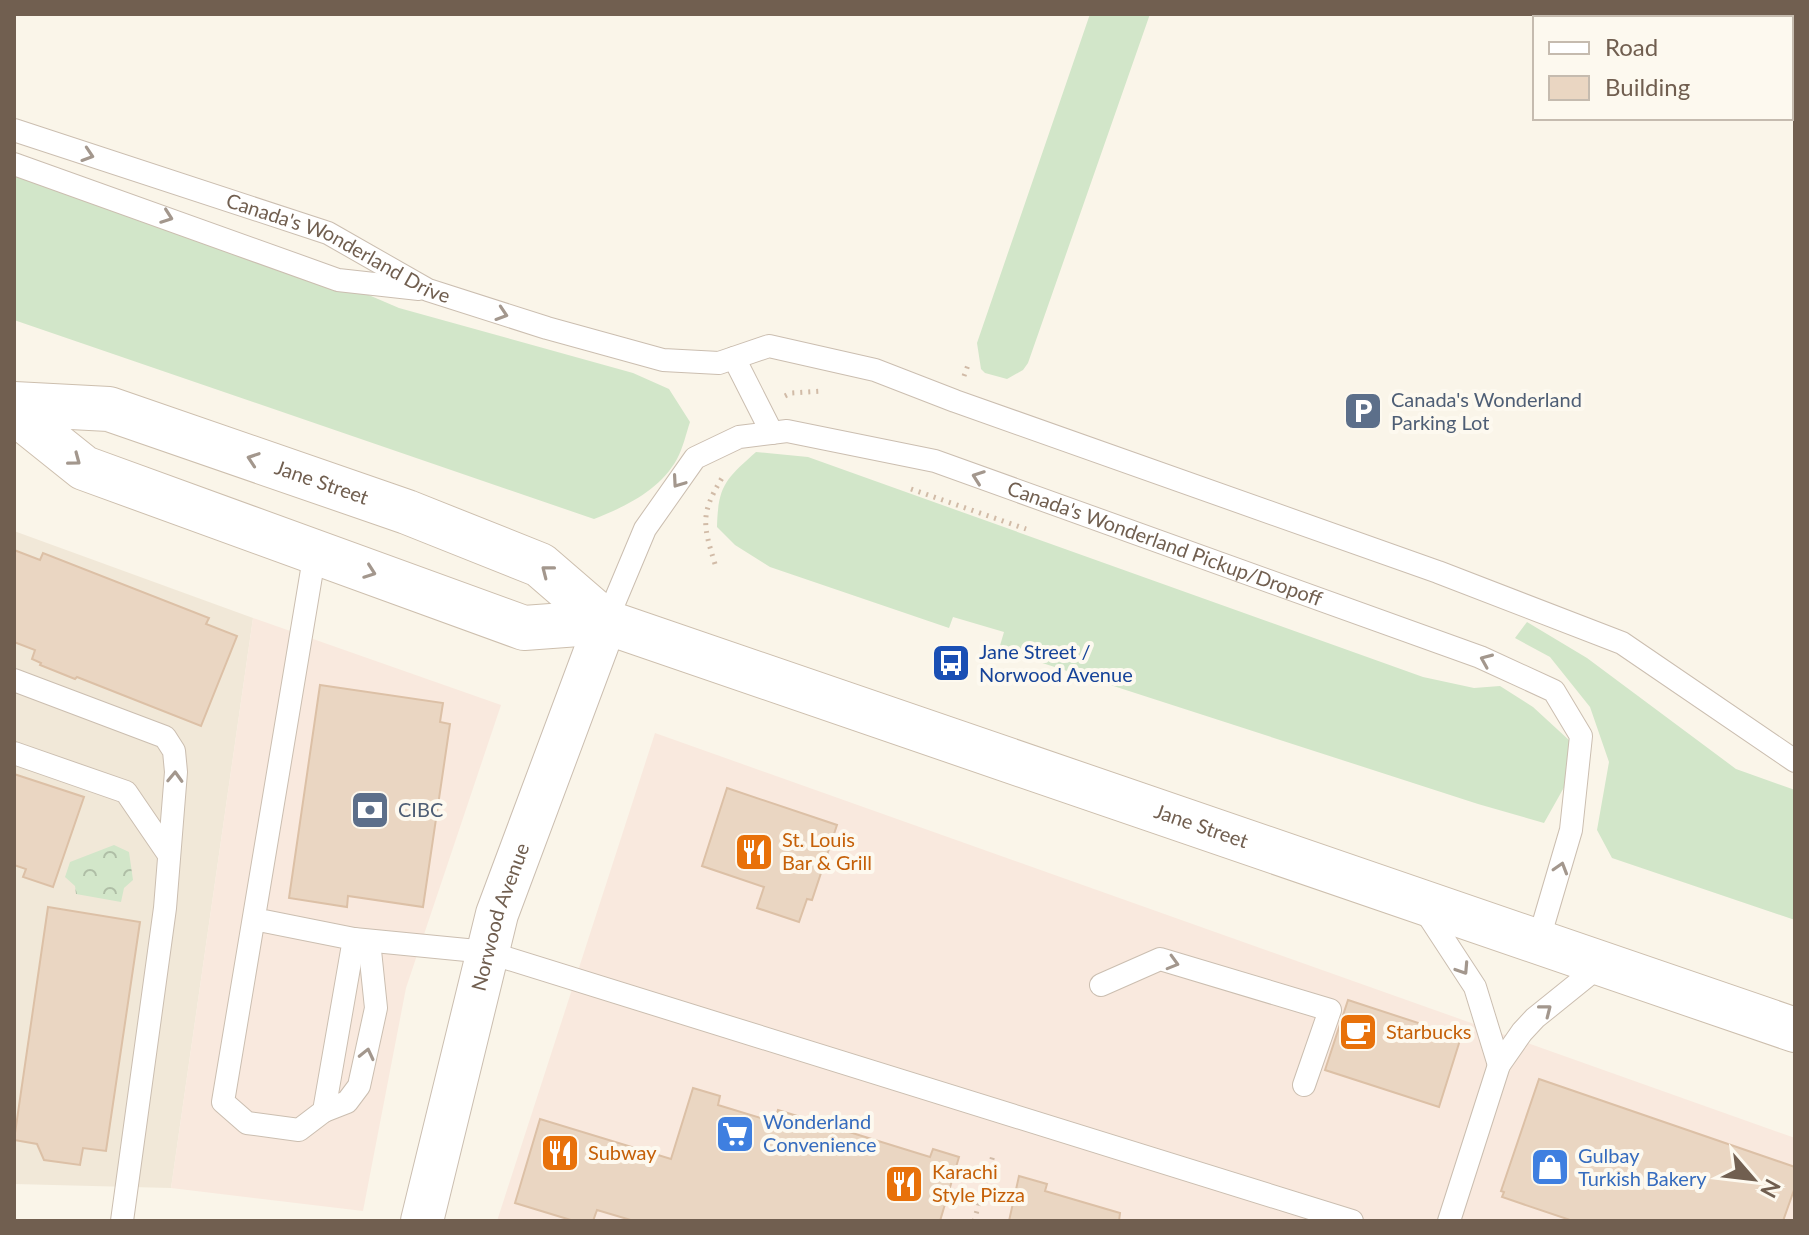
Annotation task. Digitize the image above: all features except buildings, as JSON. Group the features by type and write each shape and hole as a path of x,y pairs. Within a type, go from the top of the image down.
{"main road":[{"name":"Jane Street","path":"14,404 109,409 407,512 540,565 606,622 1795,1030"},
{"name":"Jane Street","path":"14,412 84,468 524,628 606,622"}],"street":[{"name":"Norwood Avenue","path":"422,1221 497,914 606,622"}],"lane":[{"name":"Canada's Wonderland Drive","path":"14,130 328,233 428,290 547,328 663,360 719,363 769,346 875,370 1464,582 1622,643 1795,761"},
{"path":"14,164 338,280 428,290"},
{"path":"734,358 772,433"},
{"name":"Canada's Wonderland Pickup/Dropoff","path":"606,622 645,529 695,458 739,437 787,431 935,461 1480,657 1554,691 1581,736 1571,830 1538,942"},
{"path":"315,552 223,1102 247,1123 299,1130 324,1111 347,1102 359,1086 376,1008 362,940"},
{"path":"14,680 165,737 174,751 176,772 165,908 122,1221"},
{"path":"14,753 126,792 169,855"},
{"path":"1420,903 1475,987 1499,1065"},
{"path":"254,919 362,940 487,952 1352,1221"},
{"path":"324,1111 362,940"},
{"path":"1101,985 1160,959 1330,1010 1304,1085"},
{"path":"1449,1221 1499,1065 1535,1018 1602,964"}],"path":[{"path":"715,564 705,529 708,502 729,468"},
{"path":"909,489 1029,530"},
{"path":"974,1221 994,1152"}],"shaded area":[{"path":"14,531 253,618 171,1188 14,1184"},
{"path":"253,618 501,705 406,988 363,1211 171,1188"},
{"path":"655,733 1795,1138 1795,1221 497,1221"}],"green space":[{"path":"1090,14 1150,14 1028,363 1023,370 1007,379 981,369 977,343"},
{"path":"14,169 336,281 399,308 633,373 669,389 690,422 679,455 670,470 651,488 618,509 594,519 14,320"},
{"path":"756,452 808,457 1423,677 1474,688 1500,686 1533,707 1570,741 1567,782 1544,823 999,649 1004,632 953,617 949,628 770,567 735,545 717,527 719,501 726,484"},
{"path":"1527,622 1587,658 1736,769 1795,790 1795,920 1612,858 1597,830 1609,762 1590,707 1550,657 1515,638"},
{"path":"114,845 129,852 133,880 124,888 121,902 76,894 75,886 65,877 70,862"}],"place":[{"name":"Canada's Wonderland Parking Lot","path":"1363,411"},
{"name":"Jane Street / Norwood Avenue","path":"951,663"},
{"name":"CIBC","path":"370,810"},
{"name":"St. Louis Bar & Grill","path":"754,852"},
{"name":"Starbucks","path":"1358,1032"},
{"name":"Wonderland Convenience","path":"735,1134"},
{"name":"Subway","path":"560,1153"},
{"name":"Gulbay Turkish Bakery","path":"1550,1167"},
{"name":"Karachi Style Pizza","path":"904,1184"}]}
